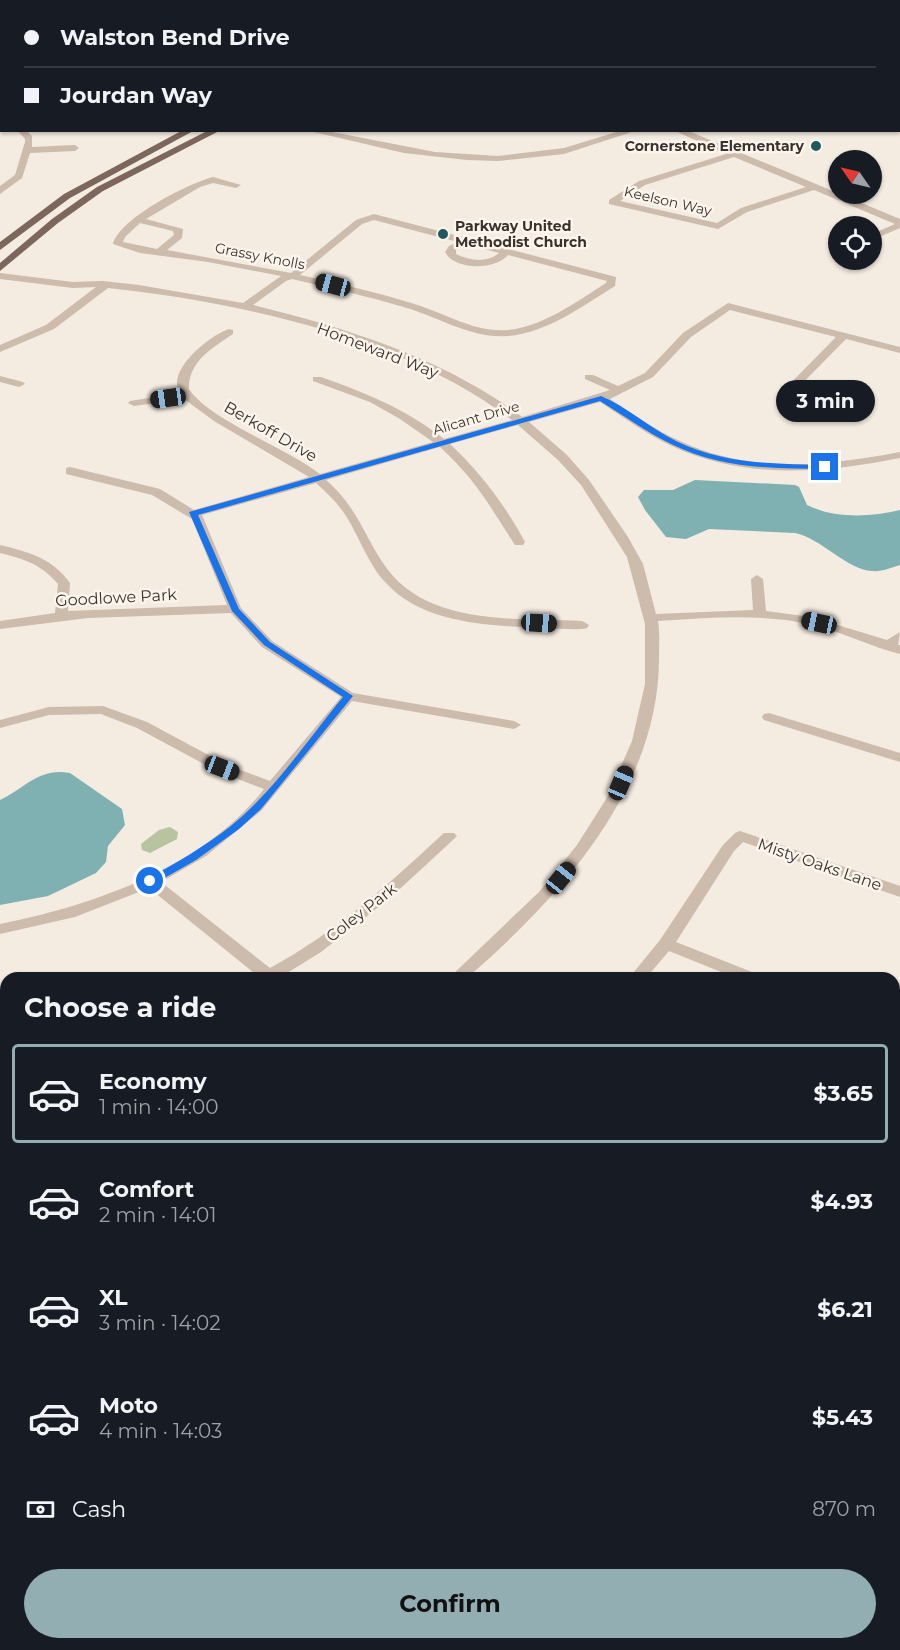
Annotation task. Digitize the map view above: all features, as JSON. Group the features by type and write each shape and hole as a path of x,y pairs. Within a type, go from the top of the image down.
{"main road":[{"path":"0,247 53,205 102,174 187,132"},
{"path":"0,269 73,208 100,189 213,132"},
{"path":"144,154 161,158"},
{"path":"53,205 73,208"}],"street":[{"path":"731,0 739,0"},
{"path":"0,191 19,176 28,150 29,138 23,132"},
{"path":"318,132 413,154 499,163 567,150 625,132"},
{"path":"681,132 900,223"},
{"path":"28,150 75,148"},
{"name":"Keelson Way","path":"734,154 649,180 612,202 718,226 744,210 814,187"},
{"path":"139,220 206,181 221,181 236,185"},
{"path":"251,309 293,281 294,275 359,222 374,217 505,251 498,260 489,262 467,262 452,256 452,248 467,242"},
{"path":"139,220 178,229 179,236 159,252"},
{"name":"Grassy Knolls","path":"139,220 120,236 118,243 140,250 294,275 424,310 482,333 512,333 539,322 611,284 612,279 505,251"},
{"path":"882,232 900,223"},
{"name":"Homeward Way","path":"0,269 73,285 101,284 251,309 307,323 390,351 445,375 520,421 565,457 596,496 636,562 650,618 651,689 643,724 614,802 592,836 561,878 516,926 464,972"},
{"path":"0,349 50,327 101,284"},
{"name":"Alicant Drive","path":"192,514 620,391 649,375 687,335 728,306 844,335"},
{"path":"134,403 185,396 182,384 189,366 229,332"},
{"path":"781,399 844,335 900,350"},
{"path":"588,377 620,391"},
{"path":"0,379 19,384"},
{"path":"317,379 380,403 442,443 489,491 506,516 519,542"},
{"name":"Berkoff Drive","path":"185,396 210,415 276,449 318,478 350,513 387,579 416,599 448,612 473,618 582,625"},
{"path":"601,398 687,449 741,463 810,468 841,466 900,455"},
{"path":"70,471 156,492 197,517 235,609 267,644 349,696 514,725"},
{"path":"0,549 42,559 53,570 64,583 61,616"},
{"path":"757,579 760,615"},
{"name":"Goodlowe Park","path":"0,625 61,616 140,610 235,609"},
{"path":"650,618 760,615 819,623 894,648 900,636"},
{"path":"0,929 56,916 150,881 192,858 236,827 258,807 272,787 349,696"},
{"path":"0,724 49,711 103,710 142,725 222,768 272,787"},
{"path":"769,717 900,758"},
{"name":"Coley Park","path":"276,972 365,912 449,836"},
{"name":"Misty Oaks Lane","path":"666,944 728,848 740,836 857,874 900,892"},
{"path":"150,881 262,972"},
{"path":"643,972 666,944 736,972"}],"green space":[{"path":"170,827 178,832 177,839 150,853 142,850 141,844 159,830"}],"water":[{"path":"695,480 795,485 799,487 807,505 841,515 877,514 900,510 900,565 879,571 863,569 805,536 795,533 709,529 686,539 666,537 638,497 644,490 673,490"},
{"path":"62,772 70,773 122,809 125,825 108,846 106,862 96,873 48,896 0,905 0,800 37,778"}],"place":[{"name":"Cornerstone Elementary","path":"816,146"},
{"name":"Parkway United Methodist Church","path":"443,234"}],"route":[{"path":"150,881 192,858 236,827 258,807 272,787 349,696 267,644 235,609 197,517 192,514 601,398 673,442 703,454 761,466 825,467"}]}
